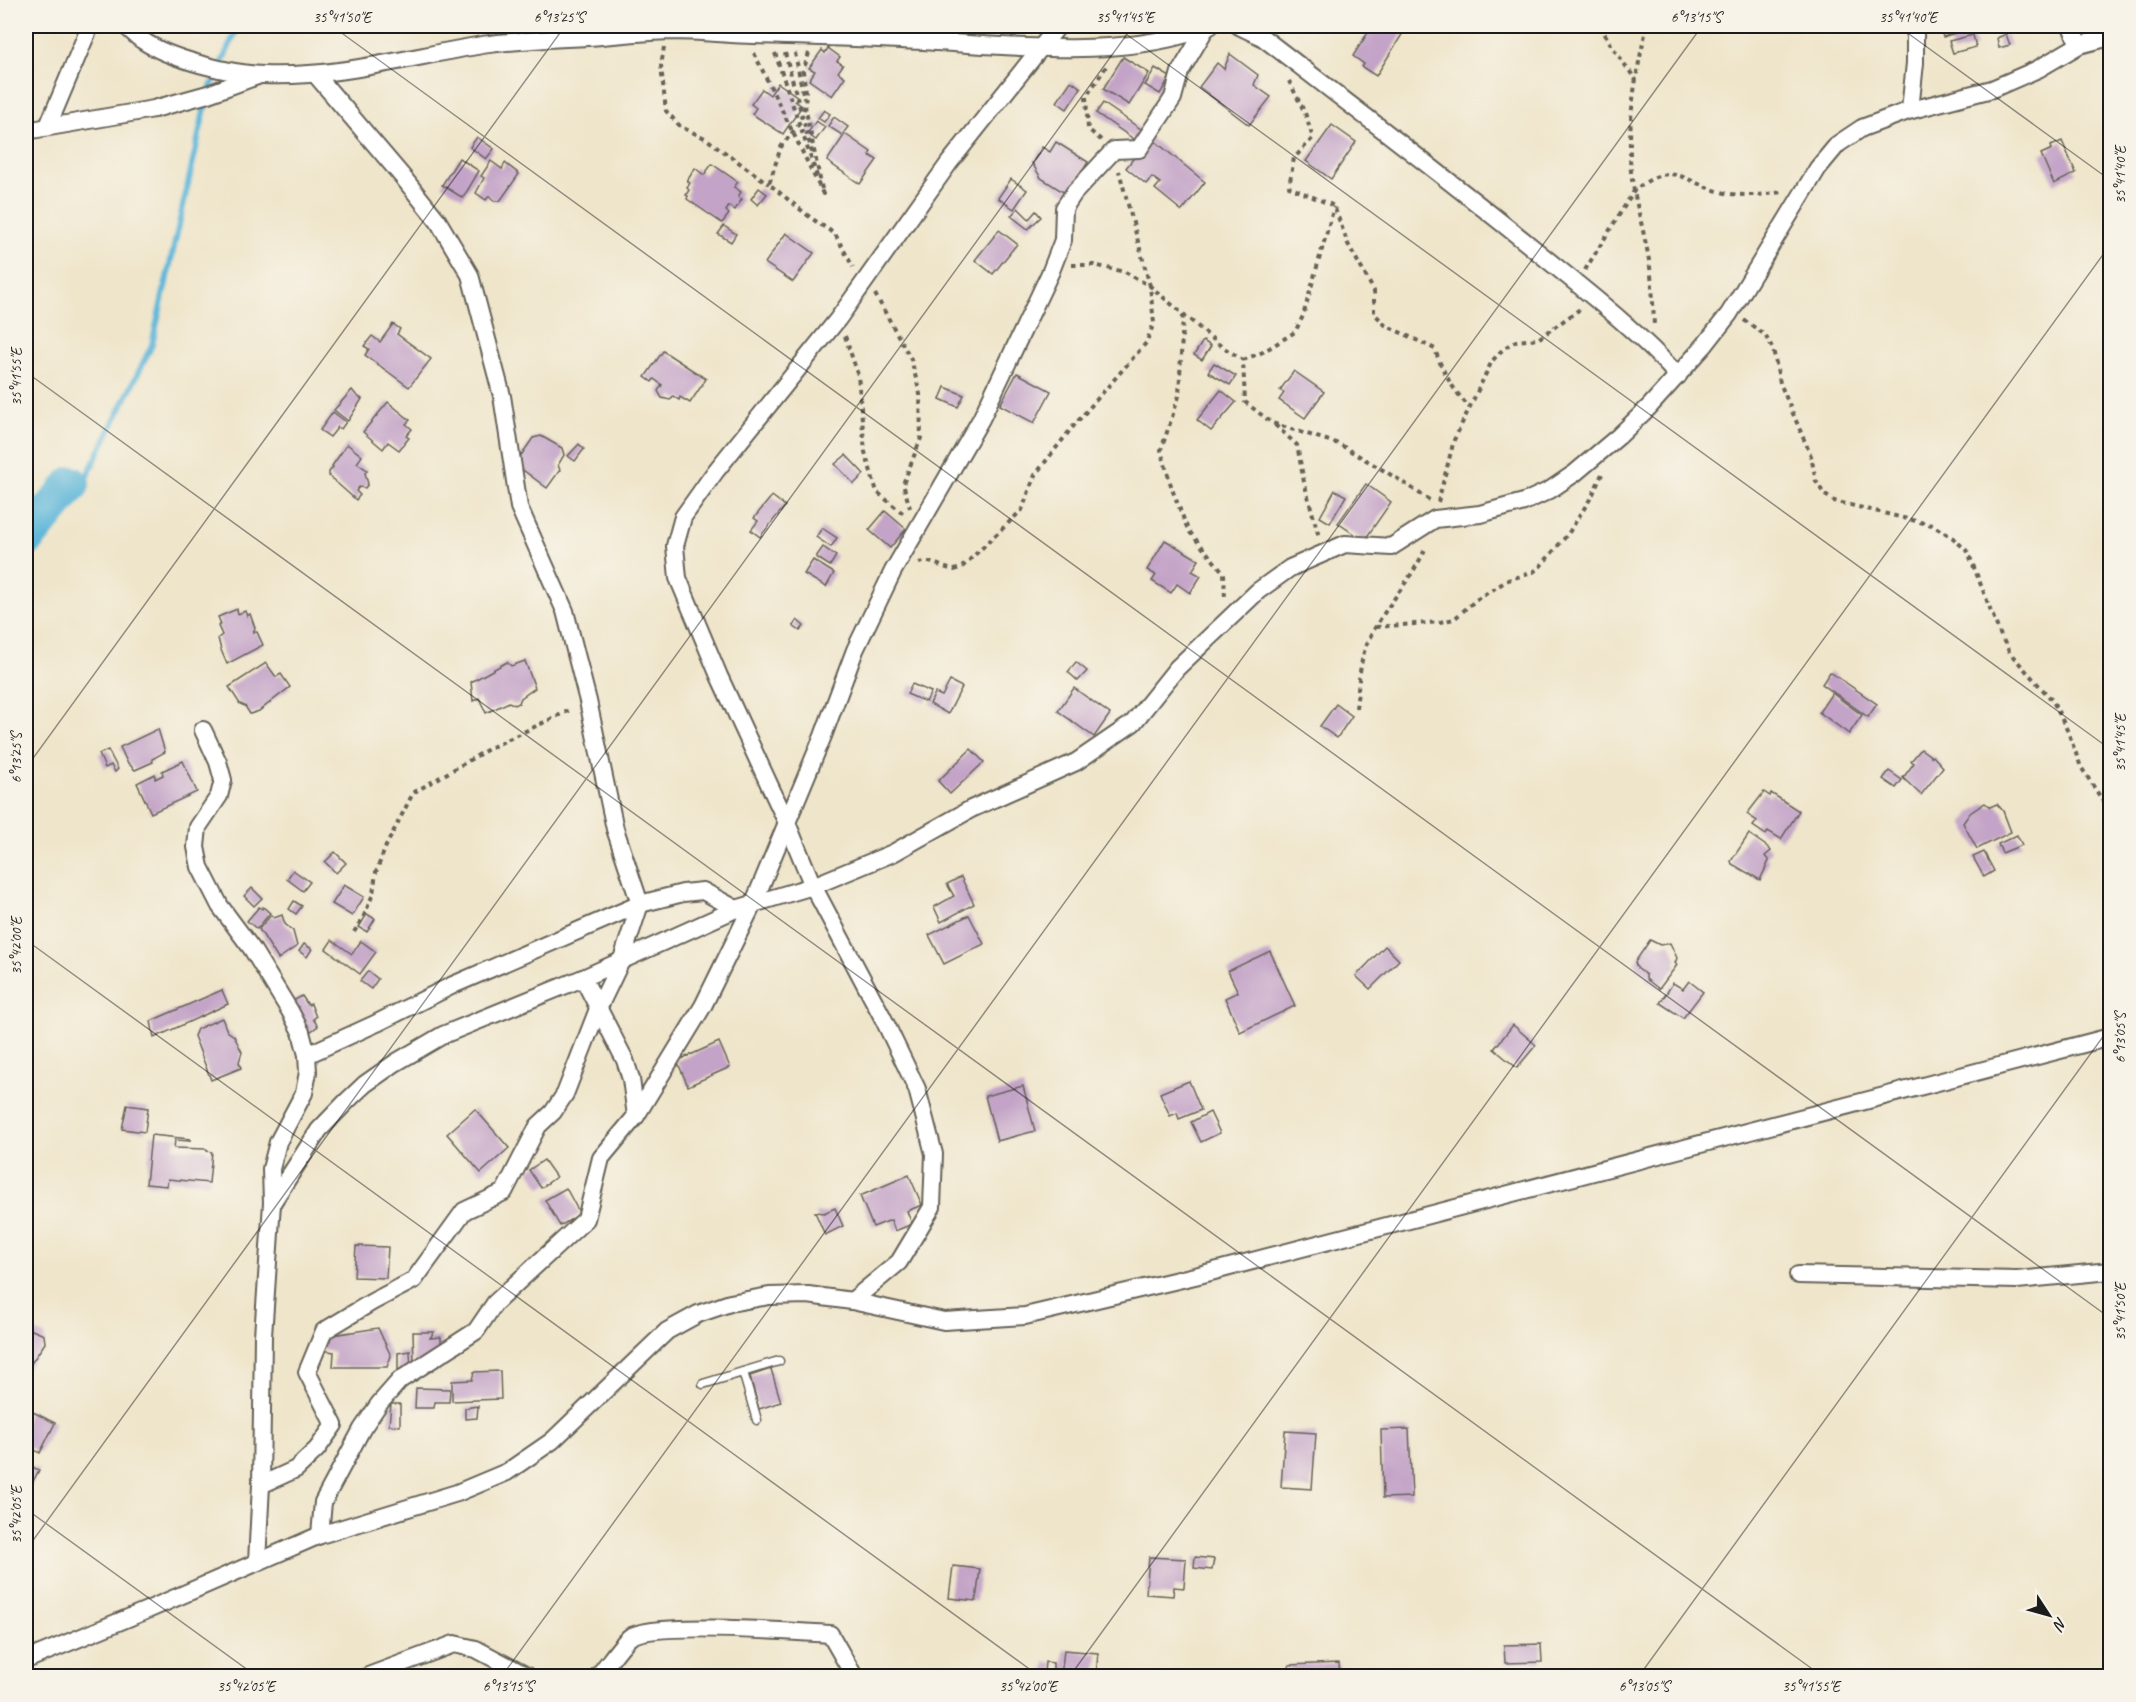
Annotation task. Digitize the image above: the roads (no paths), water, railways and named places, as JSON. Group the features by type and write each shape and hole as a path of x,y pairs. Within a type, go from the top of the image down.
{"street":[{"path":"48,126 90,26"},
{"path":"125,26 142,40 168,54 219,68 261,75 316,75 366,68 483,45 535,39 671,32 828,37 1039,48 1119,46 1165,40 1209,26"},
{"path":"852,1301 899,1262 932,1207 934,1154 917,1089 883,1018 813,886 787,823 719,676 678,578 675,546 683,517 714,472 838,319 949,163 1058,26"},
{"path":"320,1535 323,1502 362,1429 379,1404 400,1380 476,1330 495,1303 586,1219 601,1158 636,1116 703,1006 754,902 823,736 855,650 893,571 981,419 1051,271 1063,240 1064,208 1113,150 1139,149 1173,98 1180,72 1209,26"},
{"path":"1239,26 1262,37 1394,140 1430,165 1595,298 1654,350 1677,376"},
{"path":"1910,110 1915,63 1914,26"},
{"path":"2072,26 2079,45"},
{"path":"272,1203 319,1130 365,1084 443,1035 583,978 736,909 813,886 893,853 971,809 1077,762 1134,723 1177,668 1258,591 1290,568 1345,544 1391,547 1435,519 1480,514 1524,502 1550,490 1575,473 1649,407 1729,314 1818,168 1838,144 1862,129 1910,110 1992,88 2038,69 2079,45 2110,37"},
{"path":"26,131 154,110 261,75"},
{"path":"261,1485 296,1469 317,1449 334,1425 307,1372 324,1331 414,1280 464,1211 504,1192 538,1126 553,1112 565,1095 598,1009 622,959 640,904 615,829 588,701 565,611 519,507 502,396 470,275 438,222 316,75"},
{"path":"203,730 219,762 223,780 219,796 207,810 198,827 196,847 200,867 220,906 252,949 290,1011 301,1032 307,1055 308,1072 304,1093 278,1142 272,1169 272,1203 263,1336 261,1485 257,1562"},
{"path":"307,1055 453,985 640,904 683,893 703,891 736,909"},
{"path":"583,978 626,1060 636,1116"},
{"path":"26,1660 320,1535 457,1493 507,1472 552,1441 667,1331 698,1314 730,1303 768,1296 808,1295 852,1301 944,1321 1025,1316 1199,1275 2110,1036"},
{"path":"1798,1275 2016,1280 2110,1271"},
{"path":"598,1677 630,1636 653,1631 734,1628 830,1634 854,1677"},
{"path":"368,1677 454,1644 476,1649 527,1677"}],"lane":[{"path":"703,1384 779,1361"},
{"path":"743,1372 757,1420"}],"waterway":[{"path":"26,507 87,476 152,345 208,94 238,26"},
{"path":"26,540 72,484"}]}
